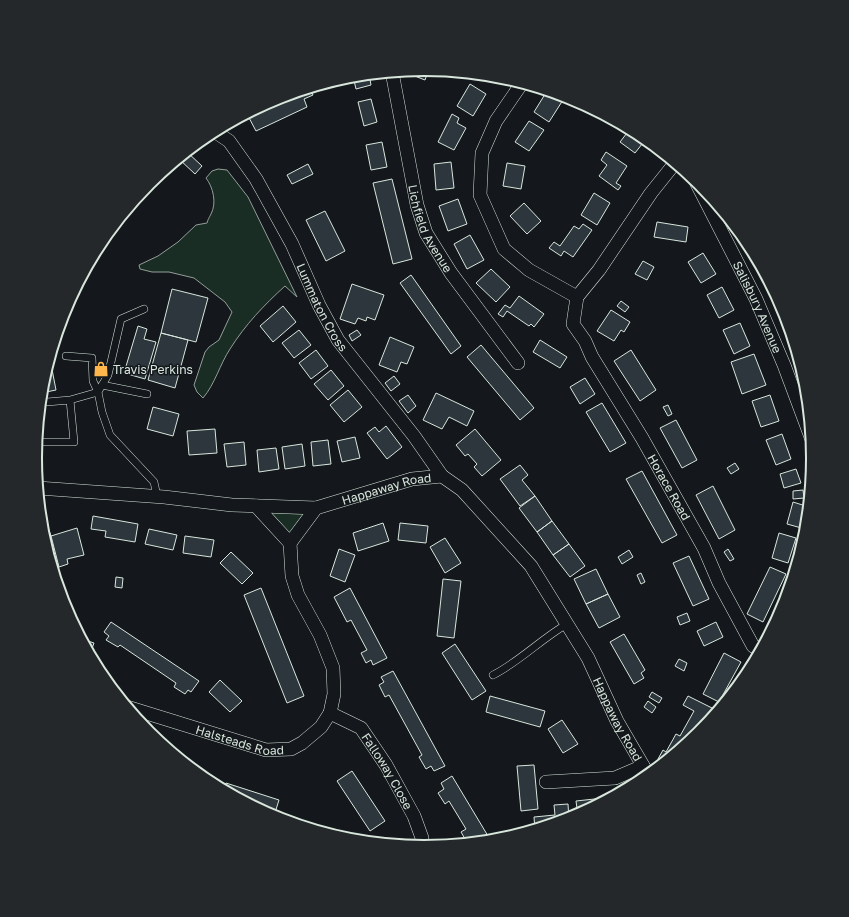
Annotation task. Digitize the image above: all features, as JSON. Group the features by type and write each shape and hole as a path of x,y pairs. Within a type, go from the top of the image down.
{"street":[{"name":"Lichfield Avenue","path":"393,77 417,205 426,233 451,272 518,363"},
{"path":"519,88 496,121 482,153 480,195 504,249 529,270 577,297 599,270 651,193 672,167"},
{"name":"Lummaton Cross","path":"220,135 229,141 256,179 292,244 319,305 338,340 414,436 442,476"},
{"name":"Salisbury Avenue","path":"704,198 756,299 784,365 805,421"},
{"name":"Horace Road","path":"577,297 573,324 585,341 592,358 642,438 704,548 719,582 753,646 757,648"},
{"name":"Happaway Road","path":"43,488 157,496 232,505 316,508 412,479 442,476 462,490 531,566 588,658 617,721 646,770"},
{"path":"256,506 290,543 316,508"},
{"name":"Halsteads Road","path":"136,710 266,750 292,749 302,743 321,727 330,713 334,694 333,668 318,630 298,595 292,576 290,543"},
{"name":"Falloway Close","path":"330,713 360,728 386,765 414,816 422,841"},
{"path":"546,782 615,778 645,771"}],"lane":[{"path":"144,309 121,319 108,375 100,388 102,412 110,435 154,482 157,496"},
{"path":"66,356 92,358 93,381 100,388"},
{"path":"47,402 70,400 100,388 147,394"},
{"path":"43,442 74,442 70,400"},
{"path":"493,675 502,671 547,636 567,624"}],"green space":[{"path":"218,169 227,170 248,197 297,297 285,286 262,308 248,324 226,355 211,387 203,398 197,392 194,385 205,352 219,340 232,312 225,302 194,278 169,272 152,272 140,269 139,265 158,256 178,242 196,225 207,223 213,210 214,200 211,186 206,178 212,171"},
{"path":"256,506 316,508 290,543"}],"building":[{"path":"416,76 426,76 425,80"},
{"path":"370,80 371,85 356,89 354,82"},
{"path":"470,84 486,94 473,116 457,106"},
{"path":"312,93 313,95 304,99 307,107 256,131 249,118 278,105"},
{"path":"544,95 562,102 549,122 534,112"},
{"path":"371,99 377,122 364,126 358,102"},
{"path":"452,114 459,118 457,123 466,128 454,150 438,142"},
{"path":"529,121 544,130 529,151 515,142"},
{"path":"627,134 642,144 635,153 620,142"},
{"path":"382,142 387,167 371,170 366,145"},
{"path":"606,152 627,166 616,183 621,186 618,190 599,176 607,165 601,160"},
{"path":"191,156 202,166 195,174 183,162"},
{"path":"451,162 454,188 436,190 434,164"},
{"path":"507,163 525,166 521,189 503,186"},
{"path":"308,164 313,174 292,184 287,175"},
{"path":"392,179 412,259 393,264 373,183"},
{"path":"594,193 610,203 597,225 581,215"},
{"path":"458,199 467,224 448,231 439,206"},
{"path":"524,203 541,221 527,234 510,216"},
{"path":"325,211 345,251 326,261 306,220"},
{"path":"657,222 688,227 686,242 654,237"},
{"path":"583,224 592,230 573,257 564,251 561,256 549,248 554,242 560,246 574,226 579,229"},
{"path":"470,235 484,260 467,269 454,244"},
{"path":"703,253 716,274 701,283 688,262"},
{"path":"643,261 654,267 647,280 635,274"},
{"path":"491,269 510,287 496,302 476,283"},
{"path":"411,275 461,346 451,354 400,283"},
{"path":"352,284 384,295 375,320 367,317 366,321 358,318 355,324 340,319"},
{"path":"722,287 734,310 719,318 707,295"},
{"path":"172,289 208,298 196,342 161,333"},
{"path":"519,296 544,314 534,327 531,324 529,326 507,311 503,317 498,314 505,305 510,308"},
{"path":"621,301 629,307 625,312 617,306"},
{"path":"283,306 296,322 273,342 260,326"},
{"path":"611,310 630,322 624,332 621,330 614,341 597,331"},
{"path":"740,323 750,346 734,354 723,330"},
{"path":"138,326 147,329 144,339 156,342 145,379 124,373"},
{"path":"299,330 311,345 294,358 282,343"},
{"path":"357,330 361,335 352,341 349,335"},
{"path":"161,333 188,340 175,388 148,380"},
{"path":"390,337 414,347 407,364 401,362 397,372 379,365"},
{"path":"540,340 567,357 560,368 533,352"},
{"path":"481,345 534,408 520,420 467,357"},
{"path":"316,350 328,366 311,379 299,363"},
{"path":"631,350 656,390 640,401 614,361"},
{"path":"754,354 766,385 742,394 731,362"},
{"path":"331,370 344,386 328,400 314,384"},
{"path":"52,371 56,390 48,392"},
{"path":"394,376 400,384 391,391 385,383"},
{"path":"585,378 595,394 580,404 570,387"},
{"path":"348,390 362,407 344,422 330,405"},
{"path":"436,393 474,411 467,426 449,417 442,429 423,420"},
{"path":"408,395 416,406 408,413 399,401"},
{"path":"770,395 779,421 761,427 752,401"},
{"path":"602,403 626,443 610,452 586,412"},
{"path":"668,405 672,414 668,416 663,407"},
{"path":"153,407 179,414 173,436 147,429"},
{"path":"676,420 697,460 682,468 660,428"},
{"path":"386,426 402,447 387,459 367,433 375,427 379,432"},
{"path":"215,429 217,453 189,455 187,431"},
{"path":"475,429 501,460 482,476 474,467 477,464 468,454 465,456 456,445"},
{"path":"782,434 791,459 776,465 766,440"},
{"path":"355,437 360,458 342,462 337,441"},
{"path":"328,440 331,464 313,466 311,442"},
{"path":"244,442 246,465 227,467 224,444"},
{"path":"302,444 305,466 285,469 282,447"},
{"path":"276,448 279,469 259,472 257,450"},
{"path":"735,463 739,469 731,474 727,468"},
{"path":"520,465 528,475 522,480 535,496 520,506 500,479"},
{"path":"796,469 801,483 784,488 780,474"},
{"path":"642,471 677,535 662,543 626,479"},
{"path":"713,486 735,530 719,539 696,495"},
{"path":"803,490 804,498 793,499 793,491"},
{"path":"535,496 552,521 537,532 519,508"},
{"path":"793,502 804,506 801,528 787,524"},
{"path":"93,516 138,524 135,542 105,537 106,531 91,529"},
{"path":"552,521 569,544 553,555 537,532"},
{"path":"383,523 389,541 358,551 353,533"},
{"path":"400,523 428,526 426,543 398,540"},
{"path":"77,528 84,555 67,559 68,564 59,567 51,536"},
{"path":"149,529 177,535 173,550 145,544"},
{"path":"779,533 796,538 788,563 772,558"},
{"path":"185,536 214,540 211,557 183,553"},
{"path":"445,538 461,563 445,573 430,547"},
{"path":"569,544 585,566 570,577 553,555"},
{"path":"339,549 355,555 345,582 330,576"},
{"path":"728,549 734,559 730,561 724,552"},
{"path":"629,550 633,557 622,564 618,557"},
{"path":"231,552 253,573 242,584 220,563"},
{"path":"689,556 709,599 693,606 673,563"},
{"path":"770,567 786,574 763,622 747,614"},
{"path":"596,569 608,594 586,604 574,579"},
{"path":"641,573 645,582 641,584 637,575"},
{"path":"116,577 123,578 122,588 115,587"},
{"path":"443,579 461,581 454,638 437,636"},
{"path":"261,588 304,696 287,703 244,595"},
{"path":"350,588 387,658 373,665 371,660 366,663 361,653 367,650 351,620 347,622 334,597"},
{"path":"608,594 620,617 599,628 586,604"},
{"path":"687,613 690,621 680,625 677,617"},
{"path":"111,622 199,681 191,692 188,690 185,694 174,687 176,683 120,645 118,647 106,640 109,636 104,632"},
{"path":"716,622 723,637 704,646 697,631"},
{"path":"624,634 645,670 641,673 644,678 634,684 610,642"},
{"path":"88,641 94,643 92,648"},
{"path":"455,644 486,691 472,700 442,653"},
{"path":"724,653 741,662 719,702 703,694"},
{"path":"679,659 687,663 684,671 675,666"},
{"path":"393,671 445,766 434,771 431,766 426,769 419,757 422,755 389,695 385,697 379,685 384,682 381,677"},
{"path":"220,680 242,701 230,712 209,692"},
{"path":"652,692 662,698 659,703 649,697"},
{"path":"490,696 545,711 540,727 486,712"},
{"path":"688,696 714,709 677,746 660,760 658,759 663,750 666,752 676,734 680,736 694,711 683,705"},
{"path":"648,701 656,707 652,713 644,707"},
{"path":"562,720 578,744 563,753 548,729"},
{"path":"534,765 538,809 521,811 517,766"},
{"path":"352,771 385,821 370,831 337,781"},
{"path":"452,776 488,836 465,839 461,832 466,829 449,801 445,804 438,793 444,789 441,783"},
{"path":"226,783 279,800 276,811 255,802 225,785"},
{"path":"601,798 577,809 576,801"},
{"path":"568,804 569,813 535,825 534,817 555,815 554,805"}],"place":[{"name":"Travis Perkins","path":"101,369"}]}
